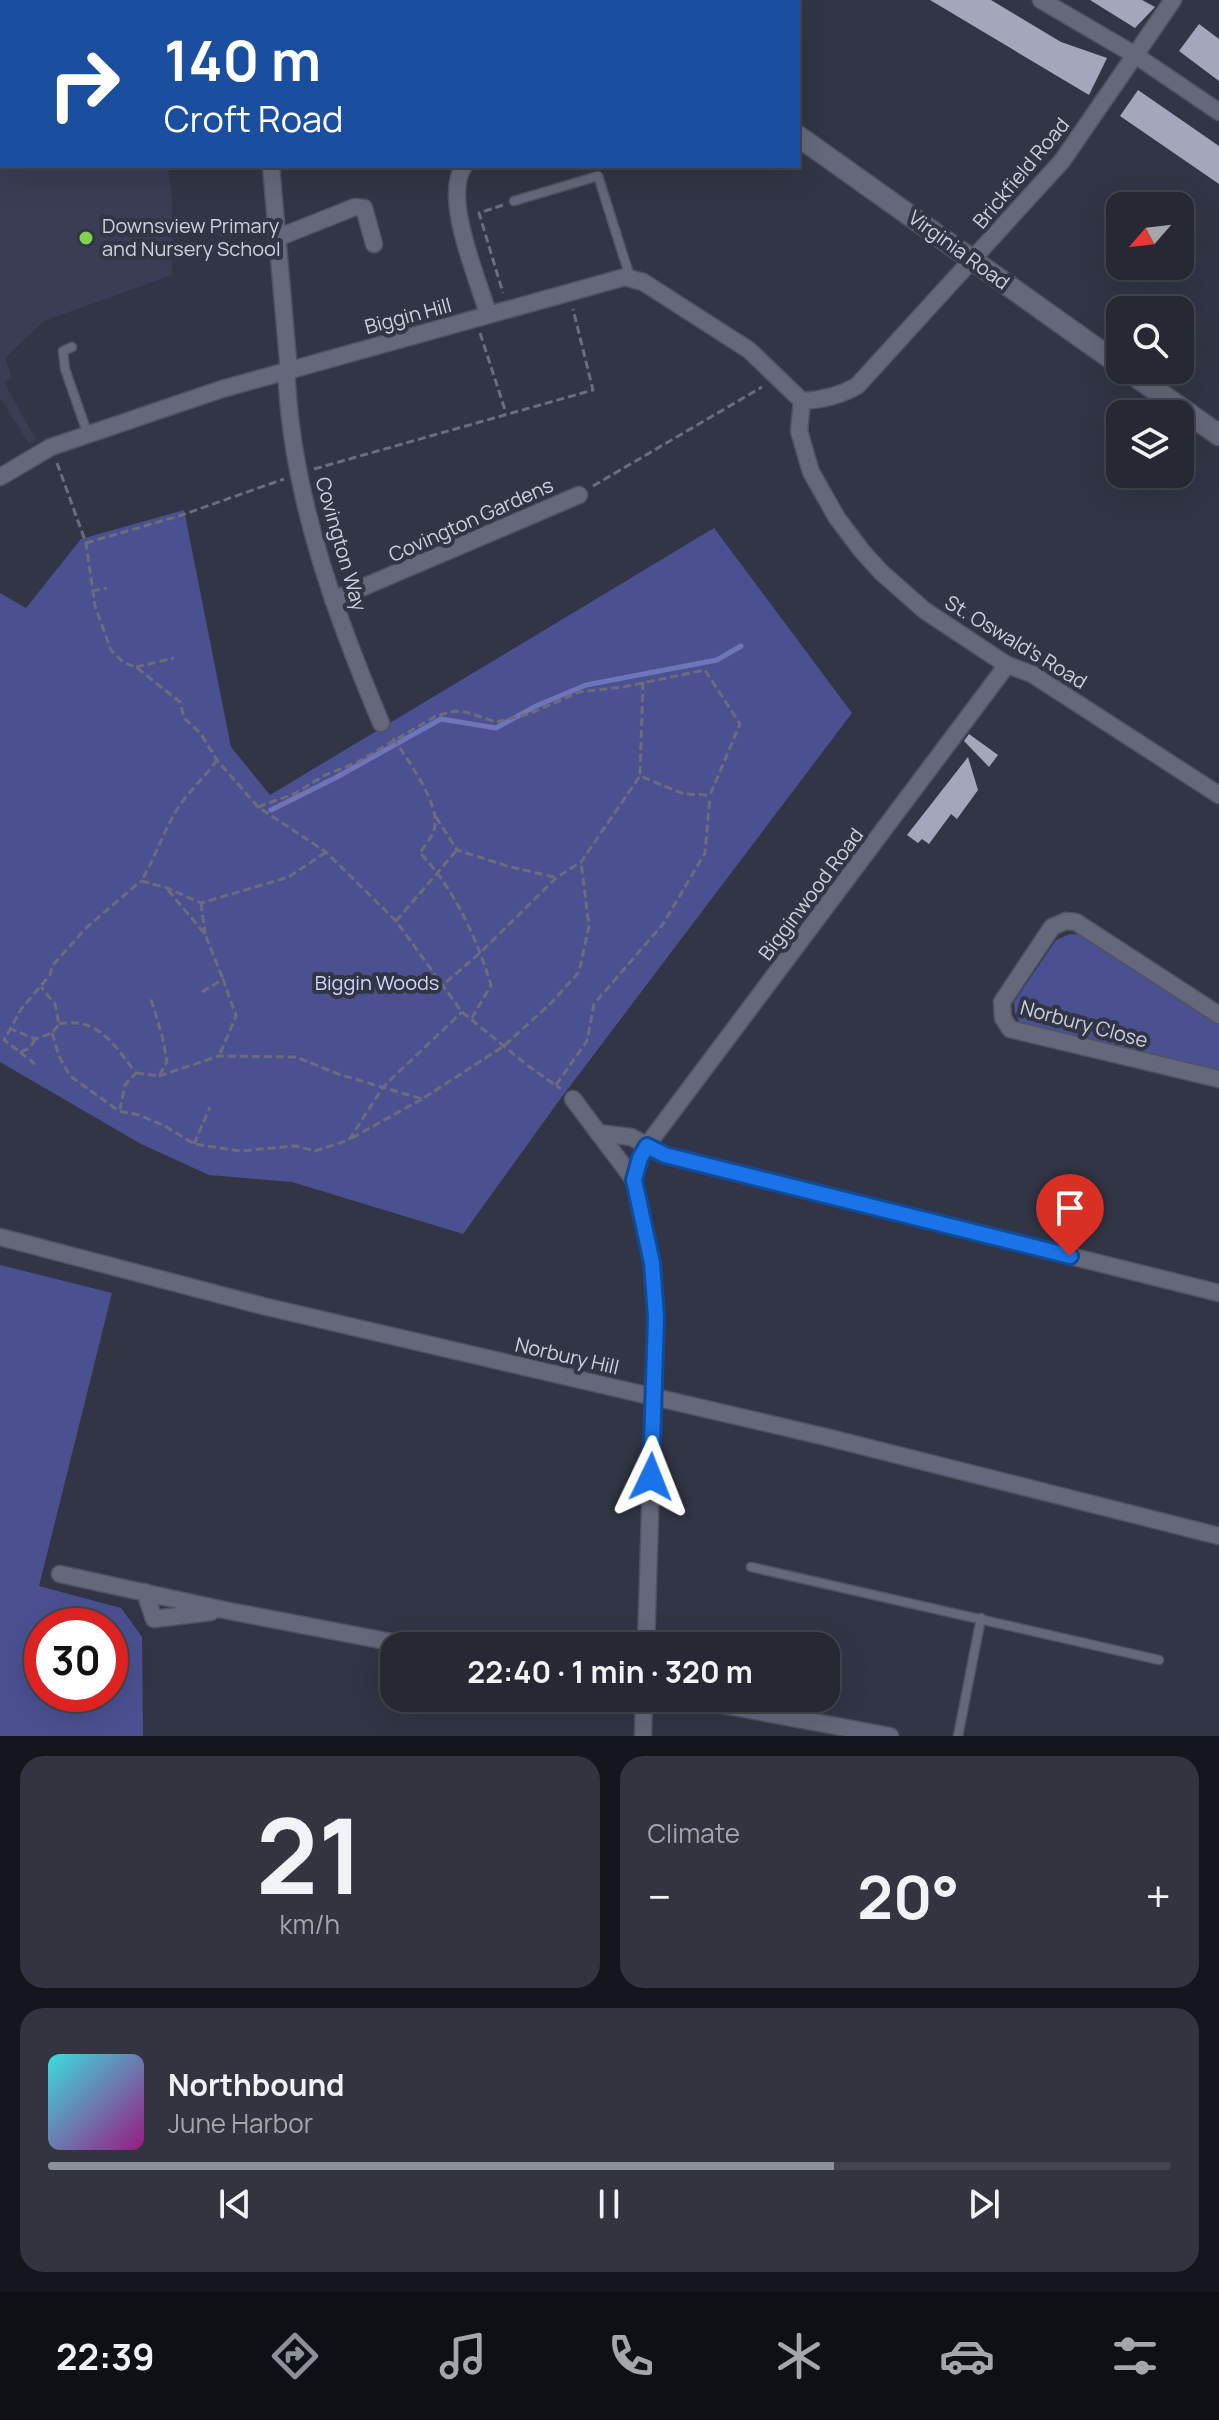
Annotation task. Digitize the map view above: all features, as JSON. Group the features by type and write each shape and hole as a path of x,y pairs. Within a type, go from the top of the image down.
{"street":[{"path":"1041,0 1135,55 1219,112"},
{"name":"Brickfield Road","path":"802,401 822,400 857,386 973,261 1062,161 1173,0"},
{"name":"Virginia Road","path":"800,137 1106,355"},
{"name":"Covington Way","path":"271,168 288,370 286,380 300,473 333,600 381,723"},
{"path":"463,168 456,185 460,219 482,316"},
{"path":"277,238 355,207 364,208 368,215 374,244"},
{"path":"630,277 749,350 802,401"},
{"name":"Biggin Hill","path":"2,472 51,447 222,389 612,279 630,277"},
{"path":"1147,384 1219,435"},
{"name":"St. Oswald's Road","path":"802,401 799,431 803,450 824,497 848,534 902,592 1007,665 1032,674 1219,795"},
{"name":"Covington Gardens","path":"333,600 579,495"},
{"name":"Bigginwood Road","path":"634,1180 647,1146 1007,665"},
{"name":"Norbury Close","path":"1219,1015 1076,922 1066,921 1052,927 1002,1002 1003,1018 1010,1029 1219,1079"},
{"path":"570,1096 634,1180 653,1273 656,1317 646,1632"},
{"path":"598,1133 631,1137 665,1155 1219,1293"},
{"name":"Norbury Hill","path":"0,1237 263,1306 826,1437 1219,1536"},
{"path":"60,1574 380,1640"},
{"path":"145,1592 154,1619 224,1610"},
{"path":"643,1736 644,1712"},
{"path":"761,1712 890,1736"}],"lane":[{"path":"514,201 598,176 630,277"},
{"path":"72,347 63,351 65,369 88,435"},
{"path":"751,1567 1159,1660"},
{"path":"958,1736 981,1618"}],"path":[{"path":"508,309 479,213 514,201"},
{"path":"86,543 179,516 300,473 593,390 569,292"},
{"path":"482,316 506,414"},
{"path":"579,495 779,377"},
{"path":"51,447 86,543 95,606 111,650 124,663 136,667 180,702 184,718 201,734 217,760 258,807 326,852 396,921 462,1012 570,1096"},
{"path":"92,591 107,588"},
{"path":"136,667 174,658"},
{"path":"258,807 294,794 436,716 455,711 496,722 529,714 579,692 623,687 705,670 740,724 710,795 705,853 663,924 594,1004 587,1041 556,1085"},
{"path":"443,985 556,878 581,862 640,776 643,682"},
{"path":"381,723 395,740 457,850 556,878"},
{"path":"35,1064 4,1040 9,1028 50,975 52,966 87,927 141,881 155,859 162,837 179,805 202,782 217,760"},
{"path":"640,776 684,794 710,795"},
{"path":"436,817 435,830 420,853 437,871 481,952 491,985 471,1019"},
{"path":"396,921 457,850"},
{"path":"141,881 165,887 201,903 289,877 326,852"},
{"path":"52,1033 59,1056 70,1076 119,1111 165,1126 194,1144 240,1151 295,1146 315,1151 349,1140 422,1099 504,1046 552,1002 579,972 589,926 581,862"},
{"path":"165,887 205,934"},
{"path":"201,903 205,934 236,1016 219,1056"},
{"path":"202,992 223,979"},
{"path":"40,986 55,1004 59,1024"},
{"path":"150,996 167,1062 159,1076"},
{"path":"349,1140 383,1087 462,1012"},
{"path":"20,1052 30,1048 35,1039 52,1033 59,1024 75,1020 92,1025 114,1044 136,1073 159,1076 219,1056 296,1057 338,1074 422,1099"},
{"path":"9,1028 35,1039"},
{"path":"119,1111 125,1085 136,1073"},
{"path":"194,1144 210,1107"}],"shaded area":[{"name":"Downsview Primary and Nursery School","path":"0,168 168,168 172,200 172,275 44,321 5,358 12,378 4,382 36,440 29,443 0,398"}],"green space":[{"name":"Biggin Woods","path":"184,510 231,747 270,795 714,528 852,713 558,1102 463,1234 292,1182 209,1175 141,1144 0,1062 0,593 26,608 81,539"},
{"path":"1070,934 1083,935 1219,1024 1219,1072 1021,1025 1014,1002 1056,940"},
{"path":"0,1265 112,1293 39,1586 121,1608 24,1608 24,1712 128,1712 128,1618 142,1637 143,1736 0,1736"}],"building":[{"path":"930,0 991,0 1061,42 1107,58 1089,95"},
{"path":"1090,0 1142,0 1155,7 1135,28"},
{"path":"1199,24 1219,39 1219,81 1179,51"},
{"path":"1138,90 1219,146 1219,184 1120,116"},
{"path":"969,734 998,755 989,767 964,741"},
{"path":"968,757 978,790 957,819 951,814 929,844 922,839 918,843 907,835"}],"waterway":[{"path":"271,810 441,719 496,728 536,706 586,685 717,660 741,646"}],"place":[{"name":"Downsview Primary and Nursery School","path":"86,238"}],"route":[{"path":"651,1477 656,1317 652,1263 634,1180 647,1146 665,1155 1070,1256"}]}
